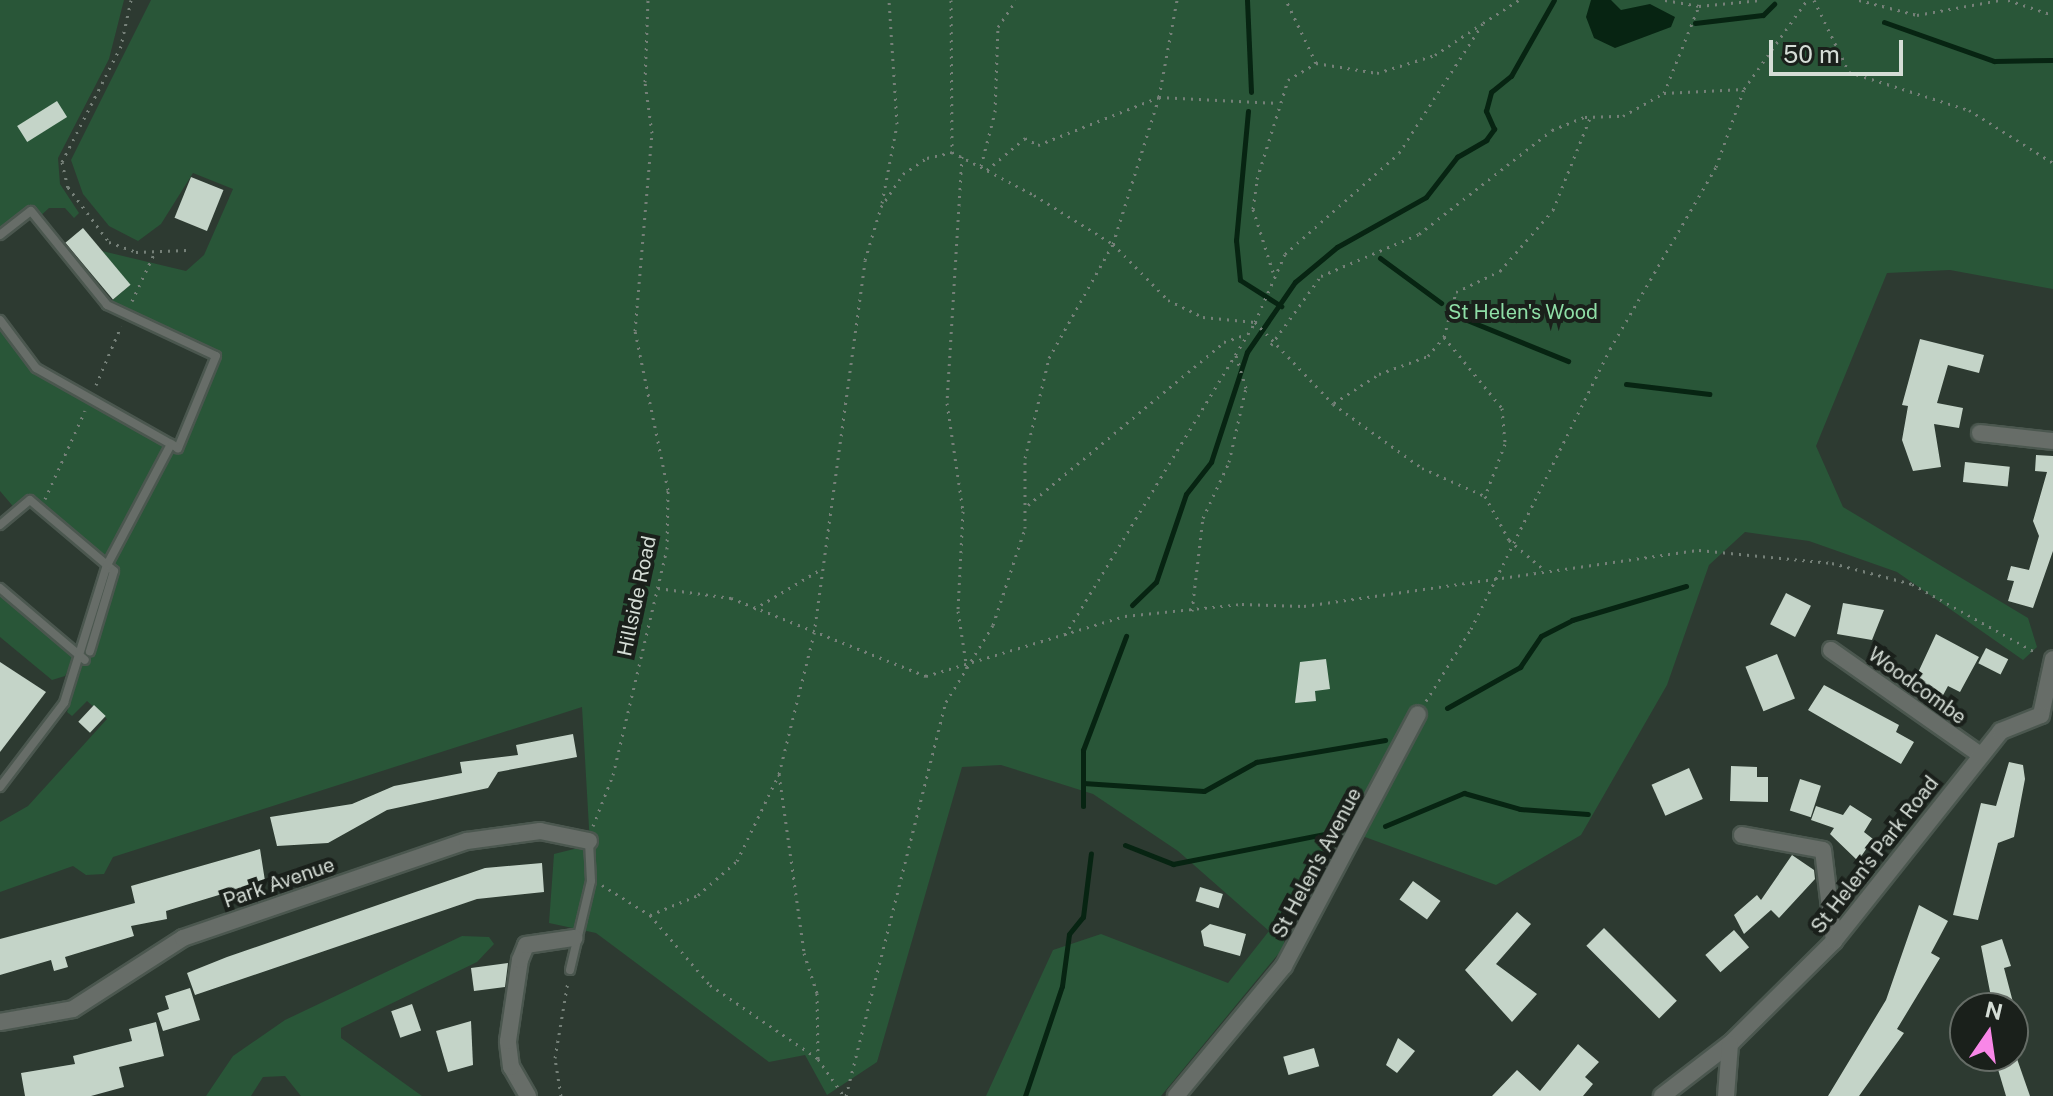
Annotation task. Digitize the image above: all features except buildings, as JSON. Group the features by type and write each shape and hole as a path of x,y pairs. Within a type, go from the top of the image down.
{"street":[{"path":"1980,433 2053,441"},
{"name":"Woodcombe","path":"1831,650 1979,754"},
{"name":"St Helen's Park Road","path":"1662,1096 1730,1044 1834,941 1979,754 2001,731 2047,721 2052,660"},
{"name":"St Helen's Avenue","path":"1176,1096 1284,966 1418,714"},
{"name":"Park Avenue","path":"0,1022 73,1009 183,938 467,841 540,831 589,841"},
{"path":"1742,835 1823,850 1834,941"},
{"path":"528,1096 511,1067 508,1041 520,960 526,945 574,938"},
{"path":"1726,1096 1730,1044"}],"lane":[{"path":"0,235 31,211 107,305 216,356 178,448 36,368 0,320"},
{"path":"107,565 171,444"},
{"path":"0,525 30,500 114,571 87,662 0,588"},
{"path":"0,787 64,703 83,658"},
{"path":"570,970 574,938 591,881 589,841"}],"path":[{"path":"131,0 121,46 62,162 68,187 109,242 154,254 187,250"},
{"name":"Hillside Road","path":"589,841 613,775 658,588 668,490 635,331 652,133 645,82 648,0"},
{"path":"650,915 698,895 737,861 779,774 814,634 865,260 881,207 897,124 889,0"},
{"path":"951,0 952,152"},
{"path":"981,166 995,112 998,27 1016,0"},
{"path":"845,1096 909,834 946,702 1006,596 1028,505 1025,458 1049,358 1113,244 1159,97 1177,0"},
{"path":"1286,0 1316,63"},
{"path":"1273,274 1253,209 1279,103 1288,80 1316,63 1377,73 1435,55 1519,0"},
{"path":"1665,0 1699,6 1761,0"},
{"path":"1418,714 1492,580 1509,540 1716,167 1744,89 1807,0"},
{"path":"1814,0 1849,72 1969,110 2053,163"},
{"path":"1859,0 1917,15 2000,0"},
{"path":"2008,0 2053,15"},
{"path":"1664,93 1699,6"},
{"path":"1065,635 1255,322 1273,274 1285,254 1399,153 1483,23"},
{"path":"1269,343 1321,276 1419,234 1552,130 1590,118 1623,116 1664,93 1744,89"},
{"path":"987,170 1025,138 1038,145 1159,97 1279,103"},
{"path":"1333,404 1379,374 1428,356 1444,337 1456,292 1500,271 1553,210 1590,118"},
{"path":"881,207 903,174 952,152 1113,244 1168,300 1203,317 1255,322"},
{"path":"962,156 947,403 963,511 958,611 967,669"},
{"path":"126,314 154,254"},
{"path":"1255,322 1269,343 1333,404 1422,468 1485,496 1509,540 1542,568"},
{"path":"1028,505 1224,342 1246,335"},
{"path":"1444,337 1502,408 1505,444 1485,496"},
{"path":"1192,611 1203,518 1229,462 1246,388 1235,351"},
{"path":"658,588 731,598 814,634 926,676 967,669 1125,616 1304,606 1492,580 1542,568 1699,550 1832,563 1912,584 2052,660"},
{"path":"753,609 823,568"},
{"path":"779,774 804,953 817,993 818,1059"},
{"path":"591,881 621,892 650,915 710,985 818,1059 845,1096"},
{"path":"561,1096 555,1058 570,970"}],"green space":[{"path":"0,0 124,0 109,59 58,158 60,184 79,213 74,218 65,208 49,208 37,219 31,211 0,235"},
{"name":"St Helen's Wood","path":"151,0 2053,0 2053,289 1950,270 1887,273 1816,446 1843,507 2028,618 2037,647 2023,660 1897,572 1809,541 1745,532 1709,565 1667,685 1581,835 1496,885 1365,837 1322,851 1285,909 1284,947 1161,1096 986,1096 1053,950 1101,934 1228,983 1269,931 1178,851 1093,794 1001,765 962,767 877,1062 827,1095 805,1055 769,1062 596,933 549,923 554,854 590,845 582,707 113,857 104,874 86,875 73,866 0,892 0,822 28,806 107,719 87,701 72,716 67,712 113,571 31,500 17,511 0,491 0,320 37,368 177,448 216,357 107,305 130,285 102,251 186,271 204,255 233,189 193,173 161,224 138,241 109,226 83,194 71,160"},
{"path":"0,588 77,653 65,676 52,680 0,637"},
{"path":"462,936 489,937 494,944 477,962 341,1028 341,1038 422,1096 301,1096 285,1076 263,1077 251,1096 206,1096 233,1056 285,1020"}],"shaded area":[{"path":"1591,0 1611,0 1621,10 1650,4 1675,17 1671,27 1615,48 1594,38 1586,17"}],"waterway":[{"path":"1247,0 1251,92"},
{"path":"1132,605 1156,582 1186,494 1211,462 1247,352 1295,282 1337,247 1426,197 1457,157 1486,140 1494,129 1486,111 1491,92 1511,76 1554,0"},
{"path":"1695,23 1763,15 1774,4"},
{"path":"1884,22 1994,61 2053,60"},
{"path":"1248,111 1236,240 1240,280 1281,306"},
{"path":"1380,258 1441,303"},
{"path":"1457,316 1568,361"},
{"path":"1626,384 1709,394"},
{"path":"1447,708 1520,667 1541,636 1572,620 1686,586"},
{"path":"1083,806 1083,750 1126,636"},
{"path":"1083,783 1204,791 1256,762 1385,740"},
{"path":"1385,826 1464,793 1520,809 1588,814"},
{"path":"1125,845 1173,864 1330,833"},
{"path":"1025,1096 1062,986 1069,934 1083,917 1091,853"}]}
